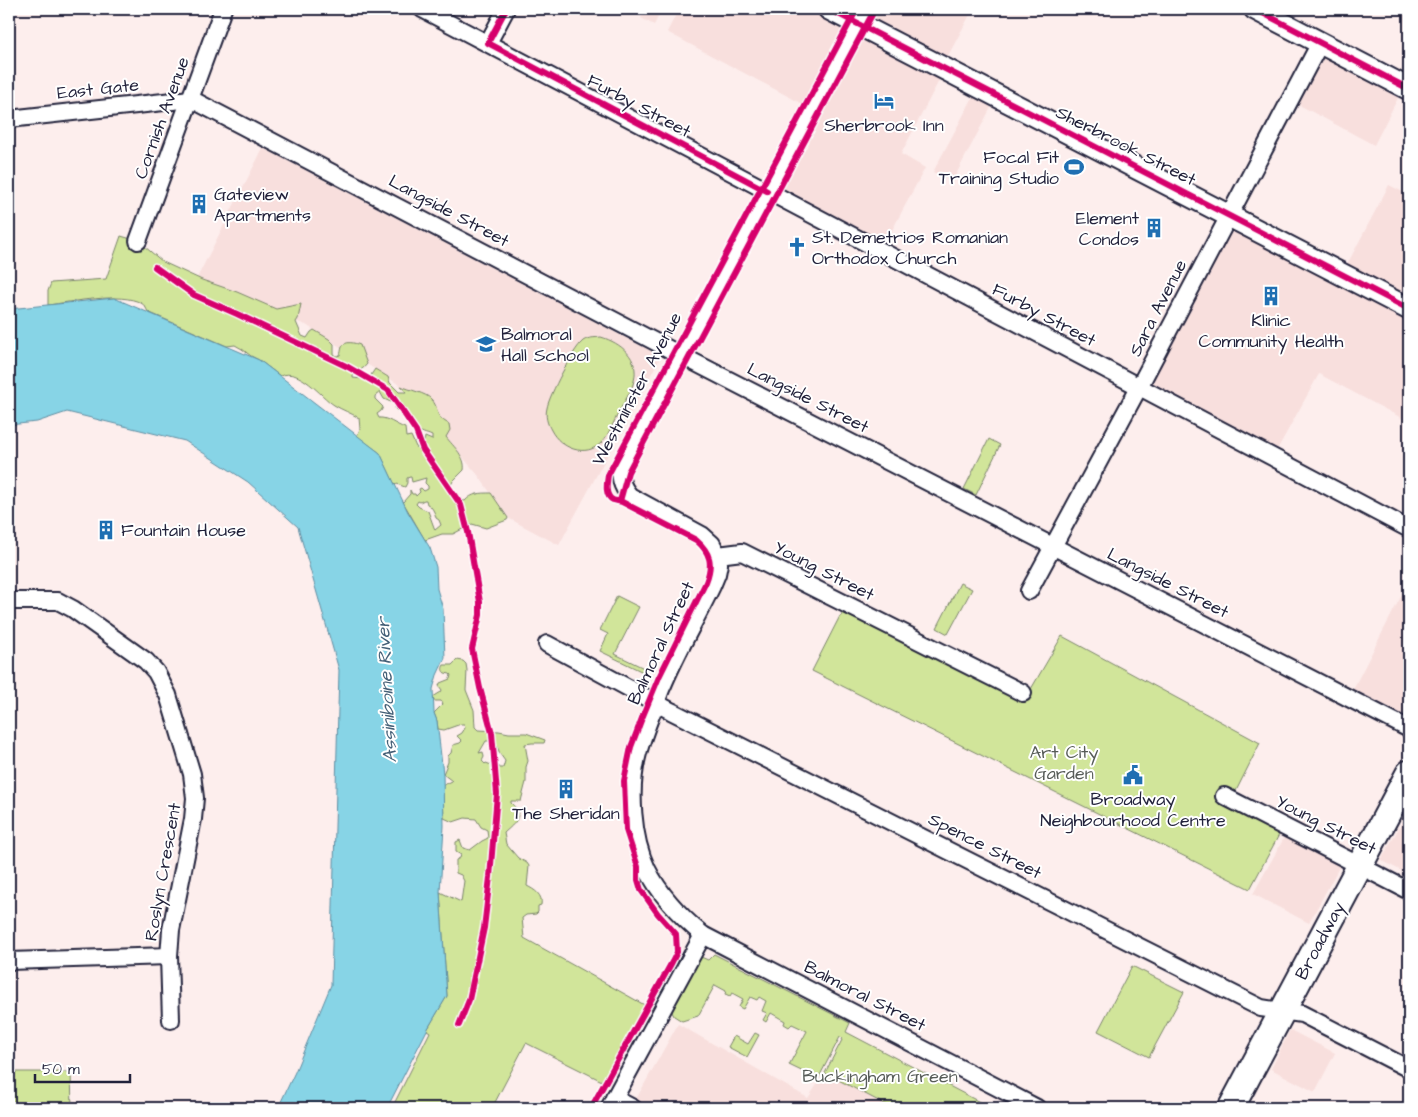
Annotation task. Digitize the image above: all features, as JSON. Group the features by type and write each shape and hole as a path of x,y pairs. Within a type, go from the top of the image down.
{"highway":[{"name":"Broadway","path":"1231,1108 1409,773"}],"main road":[{"name":"Sherbrook Street","path":"829,9 862,16 1229,216 1409,309"},
{"path":"1257,9 1320,43 1407,84"}],"street":[{"name":"Cornish Avenue","path":"138,240 223,9"},
{"name":"Furby Street","path":"422,9 1409,529"},
{"path":"488,43 506,9"},
{"name":"Westminster Avenue","path":"718,555 712,544 702,535 630,496 620,480 622,464 862,16"},
{"name":"Sara Avenue","path":"1030,592 1140,387 1320,43"},
{"name":"East Gate","path":"9,119 191,99"},
{"name":"Langside Street","path":"191,99 680,354 1409,729"},
{"name":"Young Street","path":"718,555 742,552 1023,693"},
{"name":"Balmoral Street","path":"718,555 717,574 662,686 642,739 634,773 633,804 638,842 647,868 669,902 686,921 703,935 1037,1108"},
{"name":"Roslyn Crescent","path":"9,601 58,601 74,609 146,661 156,672 168,695 192,774 195,798 193,819 170,937 171,1020"},
{"name":"Spence Street","path":"547,644 656,703 1261,1008 1302,1014 1409,1069"},
{"name":"Young Street","path":"1224,796 1409,891"},
{"path":"633,1108 612,1103 703,935"},
{"name":"Roslyn Crescent","path":"9,961 169,956"}],"shaded area":[{"path":"646,9 662,9 654,25 641,18"},
{"path":"679,9 973,9 942,67 945,69 901,154 925,168 881,251 768,191 812,109 667,32"},
{"path":"1320,43 1404,86 1374,145 1290,100"},
{"path":"979,86 997,96 952,182 933,172"},
{"name":"Balmoral Hall School","path":"263,148 661,356 559,545 508,518 478,475 401,386 306,325 193,286"},
{"path":"1389,185 1409,195 1409,277 1397,302 1409,309 1409,422 1319,374 1273,457 1140,387 1229,216 1342,274"},
{"path":"1409,581 1409,729 1352,691"},
{"path":"1409,810 1409,875 1381,860"},
{"path":"1289,829 1344,858 1309,923 1253,894"},
{"path":"678,1024 808,1098 825,1073 892,1108 631,1108"},
{"path":"1290,1030 1335,1053 1315,1092 1271,1069"}],"green space":[{"path":"121,236 138,241 163,262 202,280 237,292 276,309 301,304 296,322 302,336 307,338 314,330 334,344 334,354 337,356 340,355 345,343 360,345 367,364 353,378 367,381 375,369 388,377 390,383 399,392 406,392 401,386 421,393 431,399 436,406 440,418 449,424 450,430 446,437 459,452 463,461 464,470 451,485 460,500 465,501 477,494 491,493 508,518 507,520 486,528 472,524 453,534 442,534 425,540 403,502 410,494 410,490 416,496 420,492 419,489 421,488 424,491 428,489 425,483 426,478 412,482 411,477 407,478 405,487 394,483 380,453 357,436 360,429 359,418 328,401 302,379 295,375 287,374 280,376 235,345 227,346 148,312 142,304 132,300 109,298 48,305 48,291 51,283 106,279","holes":["380,392 384,399 393,403 396,410 408,416 409,426 416,427 432,436 432,440 425,437 423,450 416,447 411,436 406,437 405,428 379,418 377,414 383,407 375,399 375,396","424,500 432,508 441,525 435,530 428,511 416,504 418,501"]},
{"path":"601,337 622,347 627,353 634,365 634,381 602,442 589,450 574,449 561,442 551,430 547,422 547,408 573,353 583,341"},
{"path":"989,439 1000,445 976,495 964,489"},
{"path":"960,583 972,589 948,634 937,628"},
{"path":"617,596 639,607 615,654 646,669 645,673 600,651 608,634 600,630"},
{"name":"Broadway Neighbourhood Centre","path":"846,607 1024,701 1062,636 1260,743 1228,807 1280,833 1250,889 812,671"},
{"path":"457,660 463,661 466,664 466,690 474,710 475,727 478,730 526,733 545,740 544,743 525,744 528,761 526,782 521,801 511,801 518,816 512,826 504,833 506,844 518,858 529,866 527,886 541,898 538,912 522,918 524,938 650,1008 608,1084 526,1043 492,1108 392,1108 430,1032 427,1030 447,996 440,892 461,902 464,881 461,875 456,873 456,860 461,855 456,852 456,842 460,840 463,848 470,850 488,838 487,830 481,827 476,819 465,818 453,822 444,818 442,786 452,781 443,774 453,745 462,741 457,736 465,728 464,724 461,724 444,730 438,729 434,713 443,704 441,701 433,701 433,697 442,690 439,686 440,683 450,679 451,675 443,670 444,665 452,665","holes":["486,741 491,741 489,745 493,748 497,746 505,761 503,768 500,768 497,763 494,766 485,764 482,761 484,757 483,752 479,753"]},
{"name":"Buckingham Green","path":"714,954 850,1023 846,1032 991,1108 892,1108 825,1073 843,1038 840,1037 818,1079 789,1065 807,1031 792,1024 789,1027 784,1024 785,1021 771,1013 766,1022 763,1020 767,1013 762,1011 766,1001 759,997 757,1000 750,997 743,1009 739,1007 743,999 732,993 730,996 725,994 726,991 715,985 698,1016 682,1021 674,1016 673,1008 701,957 708,960"},
{"path":"1132,966 1184,992 1149,1057 1098,1031"},
{"path":"755,1033 759,1035 747,1057 728,1047 734,1036 748,1044"},
{"path":"9,1072 71,1072 72,1108 9,1108"}],"water":[{"name":"Assiniboine River","path":"114,298 259,360 380,453 408,512 430,548 436,567 437,589 443,609 445,658 433,689 434,713 437,721 443,774 444,826 440,892 447,996 427,1030 387,1108 278,1108 331,985 339,670 298,527 248,482 185,441 67,412 37,422 9,425 9,309"}],"cycle path":[{"path":"506,9 488,43 767,191"},
{"path":"829,9 1409,309"},
{"path":"591,1108 677,952 676,934 658,914 641,890 638,880 638,867 626,830 624,781 631,747 642,718 659,677 706,582 710,570 708,554 696,540 622,502 610,498 607,489 608,475 857,9"},
{"path":"620,501 628,472 875,9"},
{"path":"1255,9 1409,89"},
{"path":"155,267 194,295 348,367 388,390 416,431 423,450 461,505 468,532 480,602 480,615 472,649 492,733 497,794 484,928 469,1000 459,1025"}],"place":[{"name":"Sherbrook Inn","path":"884,101"},
{"name":"Focal Fit Training Studio","path":"1074,167"},
{"name":"Gateview Apartments","path":"199,204"},
{"name":"Element Condos","path":"1154,228"},
{"name":"St. Demetrios Romanian Orthodox Church","path":"797,247"},
{"name":"Klinic Community Health","path":"1271,296"},
{"name":"Balmoral Hall School","path":"486,344"},
{"name":"Fountain House","path":"106,530"},
{"name":"Broadway Neighbourhood Centre","path":"1133,775"},
{"name":"The Sheridan","path":"566,789"}],"park label":[{"name":"Art City Garden","path":"1064,762"}]}
